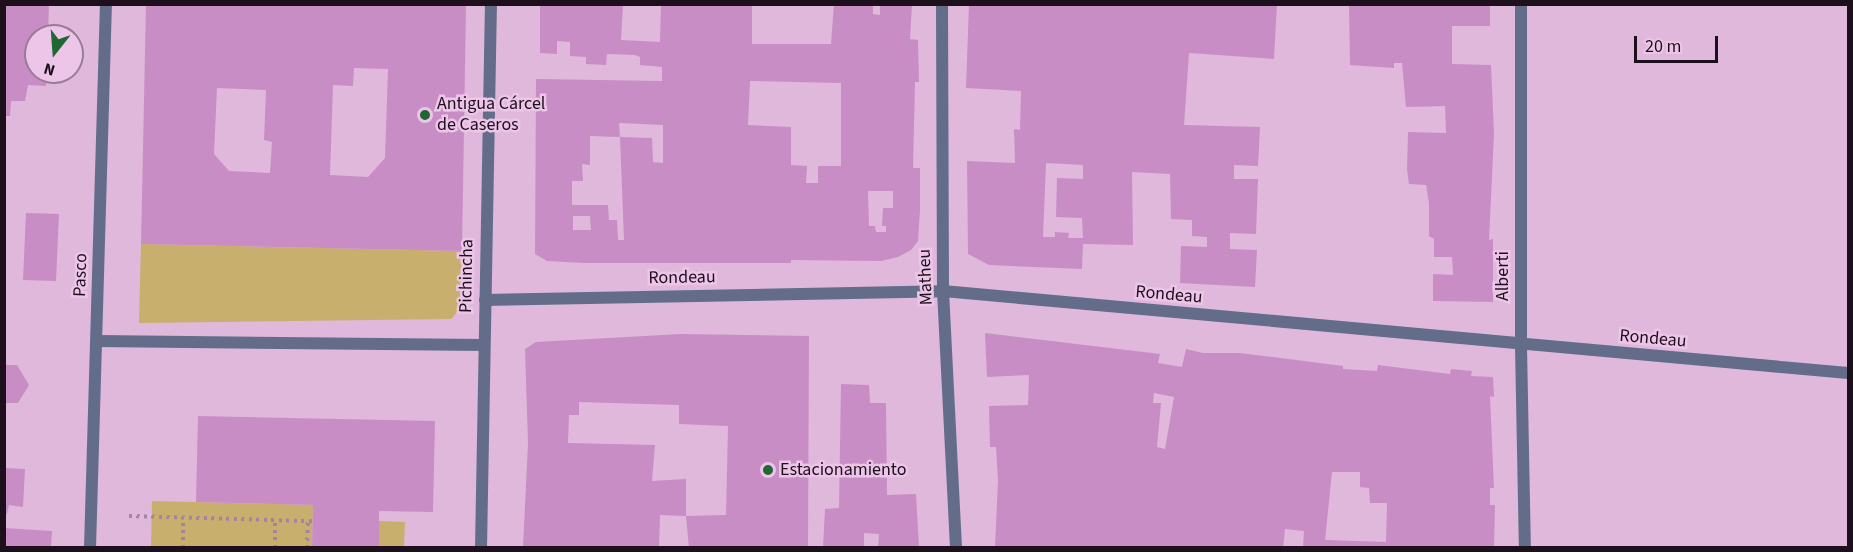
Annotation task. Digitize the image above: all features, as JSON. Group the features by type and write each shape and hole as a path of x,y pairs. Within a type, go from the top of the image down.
{"street":[{"name":"Pasco","path":"90,548 106,4"},
{"name":"Pichincha","path":"481,548 491,4"},
{"name":"Matheu","path":"942,4 942,291 956,548"},
{"name":"Alberti","path":"1521,4 1521,346 1525,548"},
{"name":"Rondeau","path":"485,300 942,291 1521,346 1848,373"},
{"path":"97,341 484,345"}],"path":[{"path":"129,516 310,521 307,548"},
{"path":"183,518 183,548"},
{"path":"275,520 275,548"}],"shaded area":[{"path":"141,244 462,251 460,309 451,319 139,323"},
{"path":"152,501 313,505 312,547 151,548"},
{"path":"379,521 405,522 404,547 379,548"}],"building":[{"path":"4,4 49,4 48,24 24,24 24,84 46,84 46,86 28,85 25,101 11,101 10,116 4,116"},
{"name":"Antigua Cárcel de Caseros","path":"146,4 466,4 462,251 141,244","holes":["354,68 388,69 385,158 368,177 330,175 333,85 353,86","217,88 266,90 264,140 272,142 270,173 229,171 214,154"]},
{"path":"661,4 752,4 752,44 831,44 834,4 873,4 873,14 880,15 880,4 912,4 910,39 918,40 919,82 915,82 913,168 920,168 920,210 918,241 911,250 898,257 881,261 791,260 791,263 584,263 547,261 535,254 536,79 662,81 662,67 640,65 640,57 635,55 607,54 606,65 586,64 586,57 570,56 570,42 557,41 557,54 540,53 540,5 623,5 621,40 660,42","holes":["750,81 841,83 841,166 818,166 818,183 806,183 807,166 791,165 791,127 748,125","619,123 663,125 663,163 653,162 652,138 620,137","590,136 620,137 624,240 618,240 617,220 609,220 608,205 572,205 572,181 583,181 582,164 590,165","868,191 893,191 893,208 883,208 882,226 886,226 886,232 876,232 875,226 869,226","573,216 590,216 591,230 573,230"]},
{"path":"969,4 1277,4 1274,59 1189,53 1184,125 1260,127 1258,166 1234,165 1234,179 1258,179 1256,234 1230,233 1230,249 1257,250 1255,287 1180,283 1181,246 1207,247 1207,237 1192,236 1192,220 1171,219 1170,174 1132,172 1133,245 1083,244 1082,269 989,265 968,254 967,161 1015,163 1014,129 1020,130 1021,91 966,88","holes":["1046,163 1083,165 1083,179 1057,178 1056,217 1082,218 1083,238 1068,238 1069,233 1055,232 1055,237 1043,237"]},
{"path":"1349,4 1490,4 1490,26 1452,26 1452,64 1491,65 1494,134 1489,240 1493,239 1493,302 1433,301 1433,274 1453,275 1452,257 1434,257 1434,239 1429,236 1429,203 1426,185 1409,184 1408,132 1446,133 1445,106 1406,107 1402,63 1394,63 1394,68 1350,65"},
{"path":"26,213 59,214 56,281 23,280"},
{"path":"985,333 1160,354 1158,363 1182,367 1186,349 1203,353 1239,353 1273,357 1343,366 1343,369 1377,371 1378,365 1450,374 1451,369 1472,371 1471,376 1493,377 1494,397 1490,396 1494,488 1490,488 1490,505 1495,505 1494,548 1303,548 1304,531 1285,529 1283,548 995,548 998,481 996,447 990,447 989,406 1028,405 1029,375 987,377","holes":["1154,393 1174,397 1165,449 1157,447 1161,403 1153,403","1332,472 1360,472 1360,487 1369,488 1370,503 1387,503 1386,542 1325,540"]},
{"path":"681,334 809,336 808,548 689,548 686,516 660,515 659,548 523,548 528,443 525,349 536,342","holes":["579,402 679,405 679,424 728,426 726,515 686,516 686,479 652,481 655,445 568,443 569,415 579,415"]},
{"path":"4,365 17,365 29,385 18,403 4,403"},
{"path":"841,384 869,385 870,403 886,403 887,495 916,494 919,548 878,548 879,534 864,533 864,548 823,548 825,509 839,508"},
{"path":"198,416 435,421 433,512 379,511 379,548 312,548 313,505 196,502"},
{"path":"4,468 25,469 23,507 9,505 7,514 4,514"},
{"path":"4,528 52,531 51,548 4,548"}],"place":[{"name":"Antigua Cárcel de Caseros","path":"425,115"},
{"name":"Estacionamiento","path":"768,470"}]}
